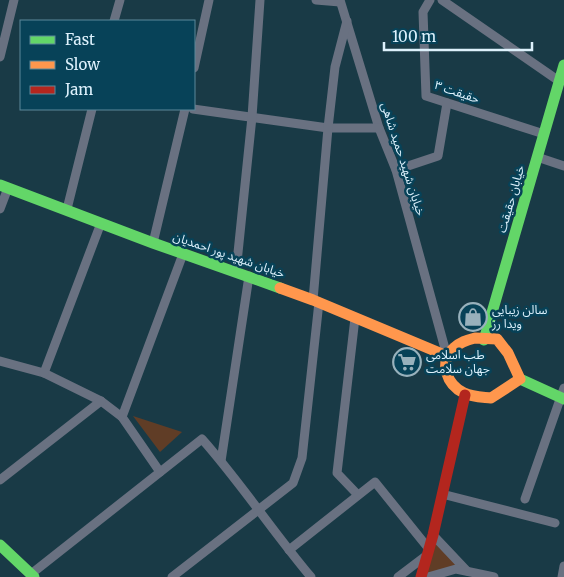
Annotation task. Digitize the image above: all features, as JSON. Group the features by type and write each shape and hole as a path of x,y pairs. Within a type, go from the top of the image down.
{"street":[{"path":"0,57 14,0"},
{"path":"114,20 120,0"},
{"path":"195,63 209,0"},
{"path":"236,272 252,118 260,0"},
{"path":"316,0 340,1"},
{"name":"حقیقت ۳","path":"430,0 423,12 426,96 544,134"},
{"path":"442,0 559,81"},
{"name":"خیابان شهید حمید شاهی","path":"340,1 379,128 396,170 447,356"},
{"path":"174,575 293,483 302,458 316,301 328,128 335,68 347,21"},
{"name":"خیابان حقیقت","path":"484,340 564,65"},
{"path":"396,170 438,156 447,103"},
{"path":"195,109 328,128 379,128"},
{"path":"68,209 92,110"},
{"path":"153,243 185,110"},
{"path":"537,157 564,166"},
{"path":"0,209 4,186"},
{"name":"خیابان شهید پور احمدیان","path":"4,186 153,243 316,301 447,356"},
{"path":"44,373 100,223"},
{"path":"122,417 183,254"},
{"path":"221,460 249,276"},
{"path":"355,318 337,474 358,495"},
{"path":"520,379 491,398 465,395 451,384 447,376 447,356 458,343 466,340 475,338 484,340 497,339 504,346 514,363 520,379 563,395 525,499"},
{"path":"0,362 44,373 101,401 122,417 160,472"},
{"path":"421,577 433,535 465,395"},
{"path":"0,480 101,401"},
{"path":"0,545 32,576 202,439 221,460 288,550 311,577"},
{"path":"288,550 375,482 428,552"},
{"path":"442,494 555,523"},
{"path":"433,535 470,574"},
{"path":"398,577 428,552"},
{"path":"562,577 564,566"},
{"path":"428,577 456,569 470,574 494,577"}],"shaded area":[{"path":"133,416 182,432 160,452"},
{"path":"433,537 466,570 427,577"}],"traffic: fast":[{"path":"484,340 564,65"},
{"path":"0,185 153,243 280,288"},
{"path":"520,379 564,399"},
{"path":"0,545 34,577"}],"traffic: slow":[{"path":"280,288 447,356"},
{"path":"475,338 497,339 508,353 520,379 491,398 464,393 453,385 447,373 446,360 449,354 459,344 475,338"}],"traffic: jam":[{"path":"421,577 433,535 465,395"}],"place":[{"name":"سالن زیبایی ویدا رز","path":"473,317"},
{"name":"طب اسلامی جهان سلامت","path":"407,362"}]}
